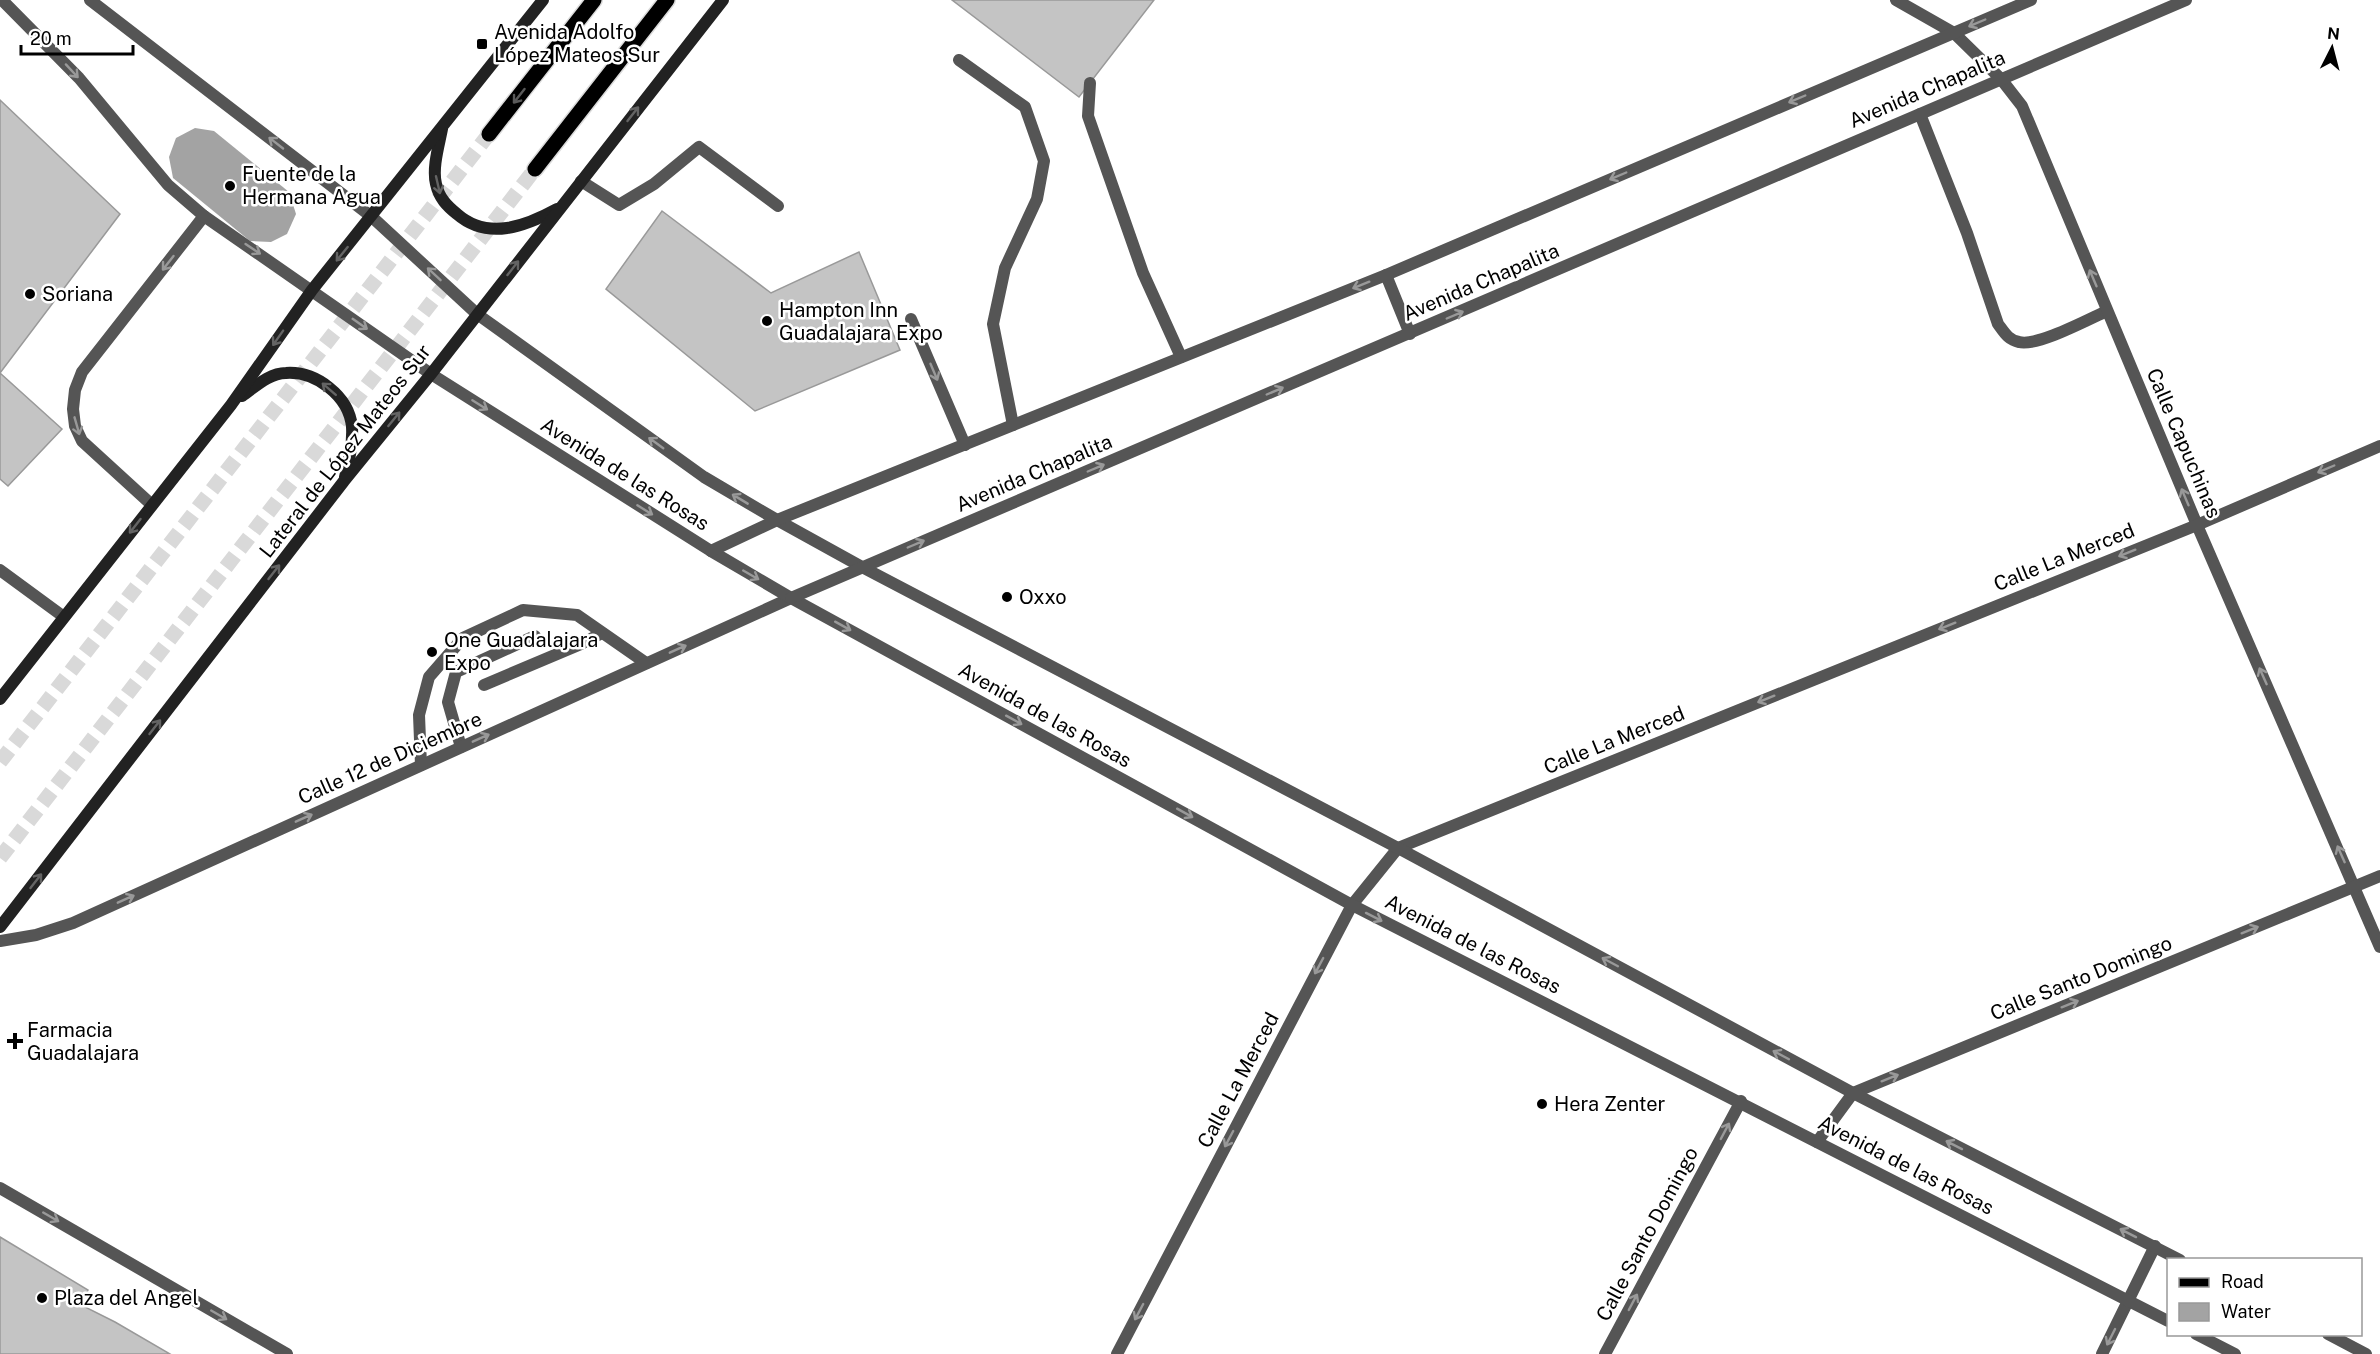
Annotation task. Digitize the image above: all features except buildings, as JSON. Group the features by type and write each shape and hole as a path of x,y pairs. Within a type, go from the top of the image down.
{"main road":[{"path":"0,699 231,405 312,290 543,0"},
{"path":"489,134 594,0"},
{"path":"535,169 667,0"},
{"name":"Lateral de López Mateos Sur","path":"0,927 344,481 431,374 723,0"},
{"path":"442,128 435,184 444,204 463,219 479,227 503,229 532,222 561,207"},
{"path":"231,405 266,378 285,372 308,375 328,386 343,403 352,424 352,447 344,481"}],"street":[{"name":"Avenida de las Rosas","path":"2,0 79,78 168,185 204,216 431,374 711,552 1352,905 1741,1101 2167,1320"},
{"name":"Avenida de las Rosas","path":"90,0 372,217 477,314 704,477 862,567 1398,848 1853,1093 2176,1258"},
{"name":"Calle Capuchinas","path":"1896,0 1954,33 2001,79 2022,106 2197,525 2380,947"},
{"name":"Avenida Chapalita","path":"711,552 777,520 1386,275 2031,0"},
{"name":"Avenida Chapalita","path":"791,598 2186,0"},
{"path":"959,60 1025,107 1044,161 1037,199 1005,268 993,324 1013,425"},
{"path":"1090,82 1088,116 1143,273 1181,357"},
{"path":"1920,114 1967,232 1998,324 2006,336 2020,343 2034,342 2107,311"},
{"path":"581,181 619,205 654,184 699,147 778,206"},
{"path":"152,505 82,441 75,426 73,409 75,390 82,372 204,216"},
{"path":"1386,275 1410,334"},
{"path":"911,319 965,445"},
{"name":"Calle La Merced","path":"1117,1354 1352,905 1398,848 2197,525 2380,446"},
{"path":"0,570 64,617"},
{"name":"Calle 12 de Diciembre","path":"0,942 36,935 73,923 791,598"},
{"path":"421,765 419,715 429,677 463,638 523,610 578,615 646,663"},
{"path":"484,685 602,633"},
{"path":"461,747 448,702 456,672 535,636"},
{"name":"Calle Santo Domingo","path":"1853,1093 2380,876"},
{"path":"1817,1142 1853,1093"},
{"name":"Calle Santo Domingo","path":"1605,1354 1741,1101"},
{"path":"0,1188 287,1354"},
{"path":"2102,1354 2155,1246"},
{"path":"2198,1336 2235,1354"},
{"path":"2330,1336 2366,1354"}],"water":[{"path":"195,128 214,131 289,192 296,214 287,234 271,242 250,241 173,178 169,157 176,138"}],"tunnel":[{"path":"0,762 489,134"},
{"path":"0,858 535,169"}],"place":[{"name":"Avenida Adolfo López Mateos Sur","path":"482,44"},
{"name":"Fuente de la Hermana Agua","path":"230,186"},
{"name":"Soriana","path":"30,294"},
{"name":"Hampton Inn Guadalajara Expo","path":"767,321"},
{"name":"Oxxo","path":"1007,597"},
{"name":"One Guadalajara Expo","path":"432,652"},
{"name":"Farmacia Guadalajara","path":"15,1041"},
{"name":"Hera Zenter","path":"1542,1104"},
{"name":"Plaza del Angel","path":"42,1298"}]}
